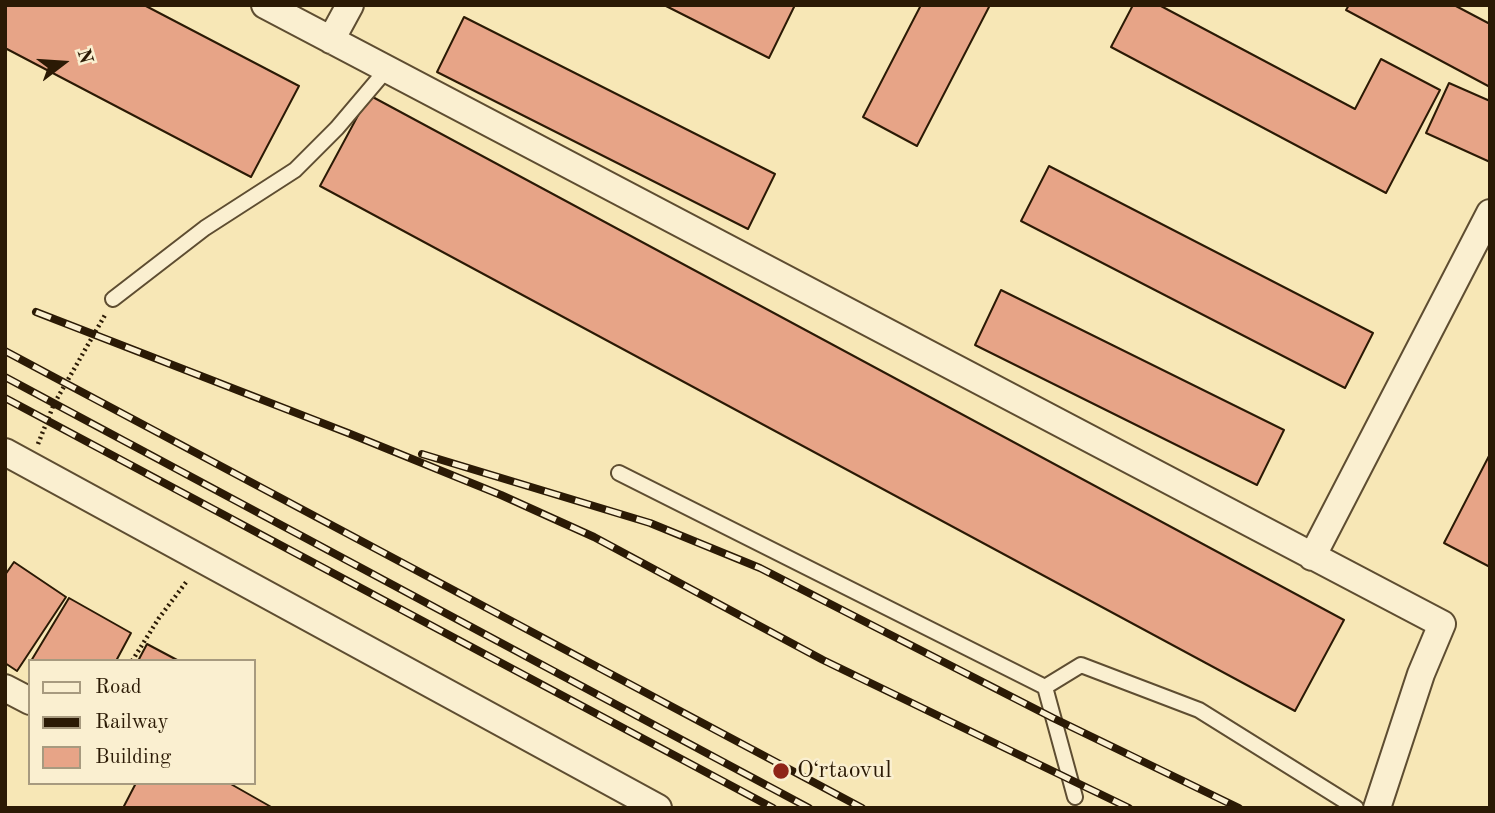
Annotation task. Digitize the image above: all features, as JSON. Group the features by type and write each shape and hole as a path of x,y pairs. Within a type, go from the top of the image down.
{"street":[{"path":"265,5 1442,624 1422,674 1377,808"},
{"path":"331,40 351,5"},
{"path":"1312,557 1490,214"},
{"path":"5,452 658,808"},
{"path":"5,688 28,700"}],"lane":[{"path":"113,299 205,228 295,170 337,128 387,69"},
{"path":"619,473 1045,687 1075,797"},
{"path":"1045,687 1081,665 1199,710 1356,808"}],"path":[{"path":"29,465 54,404 113,299"},
{"path":"133,659 200,558"}],"building":[{"path":"5,5 144,5 299,86 251,177 5,48"},
{"path":"664,5 795,5 769,58"},
{"path":"921,5 990,5 917,146 863,117"},
{"path":"1133,5 1159,5 1355,109 1381,59 1440,90 1386,193 1111,47"},
{"path":"1349,5 1454,5 1490,24 1490,87 1346,10"},
{"path":"464,17 775,174 748,229 437,72"},
{"path":"1449,83 1490,101 1490,162 1426,133"},
{"path":"369,95 1344,620 1295,711 320,186"},
{"path":"1049,166 1373,333 1345,388 1021,221"},
{"path":"1001,290 1284,430 1257,485 975,345"},
{"path":"1490,454 1490,567 1444,543"},
{"path":"14,562 66,597 17,671 5,663 5,575"},
{"path":"69,598 131,633 117,659 32,659"},
{"path":"147,644 175,659 139,659"},
{"path":"135,785 233,785 273,808 123,808"}],"railway":[{"path":"36,312 348,433 501,495 594,537 823,660 1129,808"},
{"path":"5,351 862,808"},
{"path":"5,377 809,808"},
{"path":"5,398 773,808"},
{"path":"422,454 650,523 760,568 1053,718 1239,808"}],"place":[{"name":"Oʻrtaovul","path":"781,771"}]}
